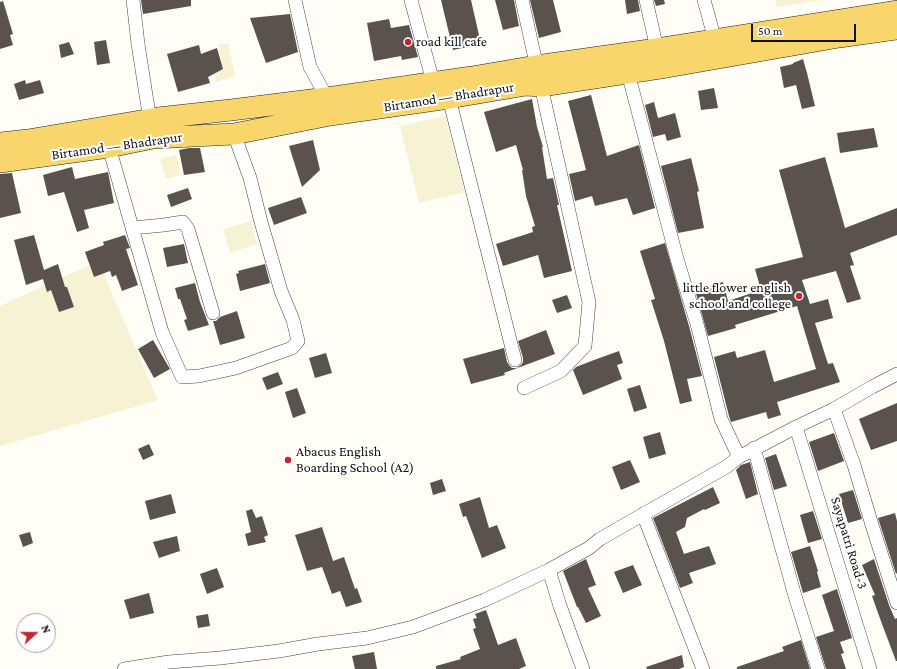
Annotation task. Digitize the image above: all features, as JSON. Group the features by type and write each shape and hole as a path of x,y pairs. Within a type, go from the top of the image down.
{"main road":[{"name":"Birtamod — Bhadrapur","path":"0,143 151,129 328,107 449,98 526,85 541,86 628,73 897,11"},
{"name":"Birtamod — Bhadrapur","path":"0,162 109,147 151,129 234,134 328,107 433,82 536,66 716,40 761,42 839,37 897,29"}],"street":[{"path":"133,0 151,129"},
{"path":"295,0 310,67 328,107"},
{"path":"411,0 433,82"},
{"path":"522,0 580,266 590,302 585,346 561,371 524,388"},
{"path":"646,0 657,49"},
{"path":"704,0 716,40"},
{"path":"628,73 675,252 697,324 720,419 739,457"},
{"path":"449,98 514,360"},
{"path":"109,147 162,332 182,377 199,376 236,368 292,348 298,341 293,320 281,291 250,178 234,134"},
{"path":"132,228 183,222 188,229 213,313"},
{"path":"124,669 169,662 279,651 318,644 367,638 413,627 485,600 550,570 589,548 600,538 726,468 739,457 754,448 796,426 834,409 872,387 896,376"},
{"path":"834,409 854,465 897,603"},
{"name":"Sayapatri Road-3","path":"796,426 870,669"},
{"path":"754,448 795,596 818,669"},
{"path":"643,514 702,669"},
{"path":"550,570 560,606 583,669"}],"shaded area":[{"path":"775,0 822,0 777,7"},
{"path":"228,43 235,76 216,82 215,73 223,69 218,45"},
{"path":"445,116 465,192 419,203 400,126"},
{"path":"176,155 181,175 166,179 160,159"},
{"path":"251,221 257,244 230,253 223,229"},
{"path":"98,261 158,400 0,446 0,306"}],"building":[{"path":"141,0 191,0 191,6 143,14"},
{"path":"441,0 471,0 481,44 453,50"},
{"path":"495,0 514,0 519,26 503,30"},
{"path":"530,0 553,0 561,32 539,38"},
{"path":"625,0 638,0 640,11 627,14"},
{"path":"654,0 664,0 665,4 656,6"},
{"path":"3,1 13,34 10,35 13,45 0,49 0,2"},
{"path":"290,14 298,52 266,63 250,18"},
{"path":"389,19 391,28 409,25 418,57 402,60 401,56 374,61 367,23"},
{"path":"106,40 110,63 97,65 94,42"},
{"path":"69,42 74,54 61,58 59,45"},
{"path":"199,45 201,54 217,48 223,69 208,77 210,83 178,92 167,54"},
{"path":"803,59 815,106 802,109 796,85 784,88 780,67 793,64"},
{"path":"25,80 26,84 40,80 44,93 19,100 14,84"},
{"path":"714,88 718,108 701,110 698,91"},
{"path":"591,95 607,156 639,145 655,208 633,215 627,198 595,206 592,196 575,201 569,174 586,170 568,101"},
{"path":"532,99 537,127 543,147 547,179 553,178 559,205 557,205 572,271 544,278 538,255 503,266 496,244 533,232 532,227 535,226 526,196 523,170 516,145 496,152 484,112"},
{"path":"654,102 658,118 675,113 681,137 667,141 665,134 653,137 645,105"},
{"path":"874,128 878,147 840,153 837,133"},
{"path":"313,140 320,170 302,187 289,146"},
{"path":"200,148 205,172 184,175 179,150"},
{"path":"825,157 845,228 897,208 897,235 850,253 854,265 850,266 861,299 847,303 836,271 802,280 810,304 828,299 833,318 815,323 828,364 833,363 840,382 777,402 781,415 768,419 766,412 731,422 714,357 735,351 737,358 765,350 774,382 816,369 797,306 735,325 736,328 708,336 695,290 723,282 728,301 761,290 755,269 803,257 779,170"},
{"path":"691,158 699,191 697,192 704,228 678,233 661,166"},
{"path":"72,167 75,179 108,172 114,203 84,210 89,228 77,232 64,192 48,196 43,175"},
{"path":"12,173 21,213 0,218 0,174"},
{"path":"188,188 192,199 171,207 167,195"},
{"path":"301,197 307,213 274,225 268,208"},
{"path":"34,235 44,270 58,264 65,287 67,287 74,307 59,312 51,290 47,292 43,279 26,285 14,240"},
{"path":"125,235 130,248 126,249 138,285 122,291 116,275 112,277 110,271 94,277 85,252 104,245 103,242"},
{"path":"665,243 702,376 687,379 692,401 680,404 664,341 651,300 655,299 640,251"},
{"path":"184,244 188,263 167,267 163,248"},
{"path":"265,264 270,283 240,291 236,274 239,273 238,271"},
{"path":"195,283 200,302 209,325 188,331 184,320 187,319 175,288"},
{"path":"567,295 572,308 557,313 552,300"},
{"path":"237,311 245,338 220,345 213,321"},
{"path":"546,330 555,354 504,373 505,375 471,384 463,359 504,348 507,362 512,368 517,368 523,362 518,341"},
{"path":"153,340 170,369 154,378 138,349"},
{"path":"619,351 623,363 617,365 622,379 583,395 573,370 576,367"},
{"path":"326,353 332,373 315,378 309,358"},
{"path":"278,372 283,384 267,390 262,378"},
{"path":"640,385 647,408 634,412 627,389"},
{"path":"297,388 306,413 293,418 285,392"},
{"path":"897,403 897,441 871,450 859,419"},
{"path":"660,432 666,454 649,459 643,437"},
{"path":"834,433 844,461 818,471 809,442"},
{"path":"149,444 154,455 143,460 138,449"},
{"path":"776,454 787,486 774,490 765,458"},
{"path":"630,460 640,482 621,490 612,467"},
{"path":"750,462 758,494 746,499 736,470 741,465"},
{"path":"442,479 446,491 433,495 430,483"},
{"path":"713,487 720,503 687,518 685,527 676,532 684,554 709,546 716,564 689,573 693,583 680,588 653,518"},
{"path":"853,490 862,519 848,523 839,494"},
{"path":"171,494 176,513 150,520 145,501"},
{"path":"480,497 489,528 497,525 506,548 482,558 466,516 463,517 459,504"},
{"path":"252,509 256,518 262,516 268,535 264,537 266,542 248,546 245,534 251,532 246,511"},
{"path":"813,511 822,539 808,543 800,515"},
{"path":"895,513 897,521 896,574 878,518"},
{"path":"322,527 333,561 344,557 355,589 357,588 362,602 346,607 340,591 332,594 322,567 307,571 295,535"},
{"path":"30,532 33,543 23,547 19,535"},
{"path":"177,536 180,551 159,558 153,542"},
{"path":"810,546 818,571 821,587 803,593 791,552"},
{"path":"586,559 596,585 588,588 601,616 586,623 577,607 563,571"},
{"path":"874,559 889,605 895,619 897,618 897,661 872,596 875,595 862,565"},
{"path":"633,565 642,585 623,593 614,572"},
{"path":"217,568 224,587 207,594 200,574"},
{"path":"837,589 852,638 840,642 844,653 841,654 846,669 826,669 816,637 834,631 822,595"},
{"path":"149,593 154,613 130,619 124,600"},
{"path":"486,610 498,645 516,638 526,666 519,669 436,669 436,666 461,659 460,657 480,649 473,629 476,628 473,619 477,618 475,614"},
{"path":"208,614 210,626 198,628 196,616"},
{"path":"801,640 810,669 737,669 737,667 784,651 782,647"},
{"path":"374,652 377,669 355,669 352,656"},
{"path":"682,655 684,667 679,669 647,669 646,667"}],"place":[{"name":"road kill cafe","path":"408,42"},
{"name":"little flower english school and college","path":"799,296"},
{"name":"Abacus English Boarding School (A2)","path":"288,460"}]}
